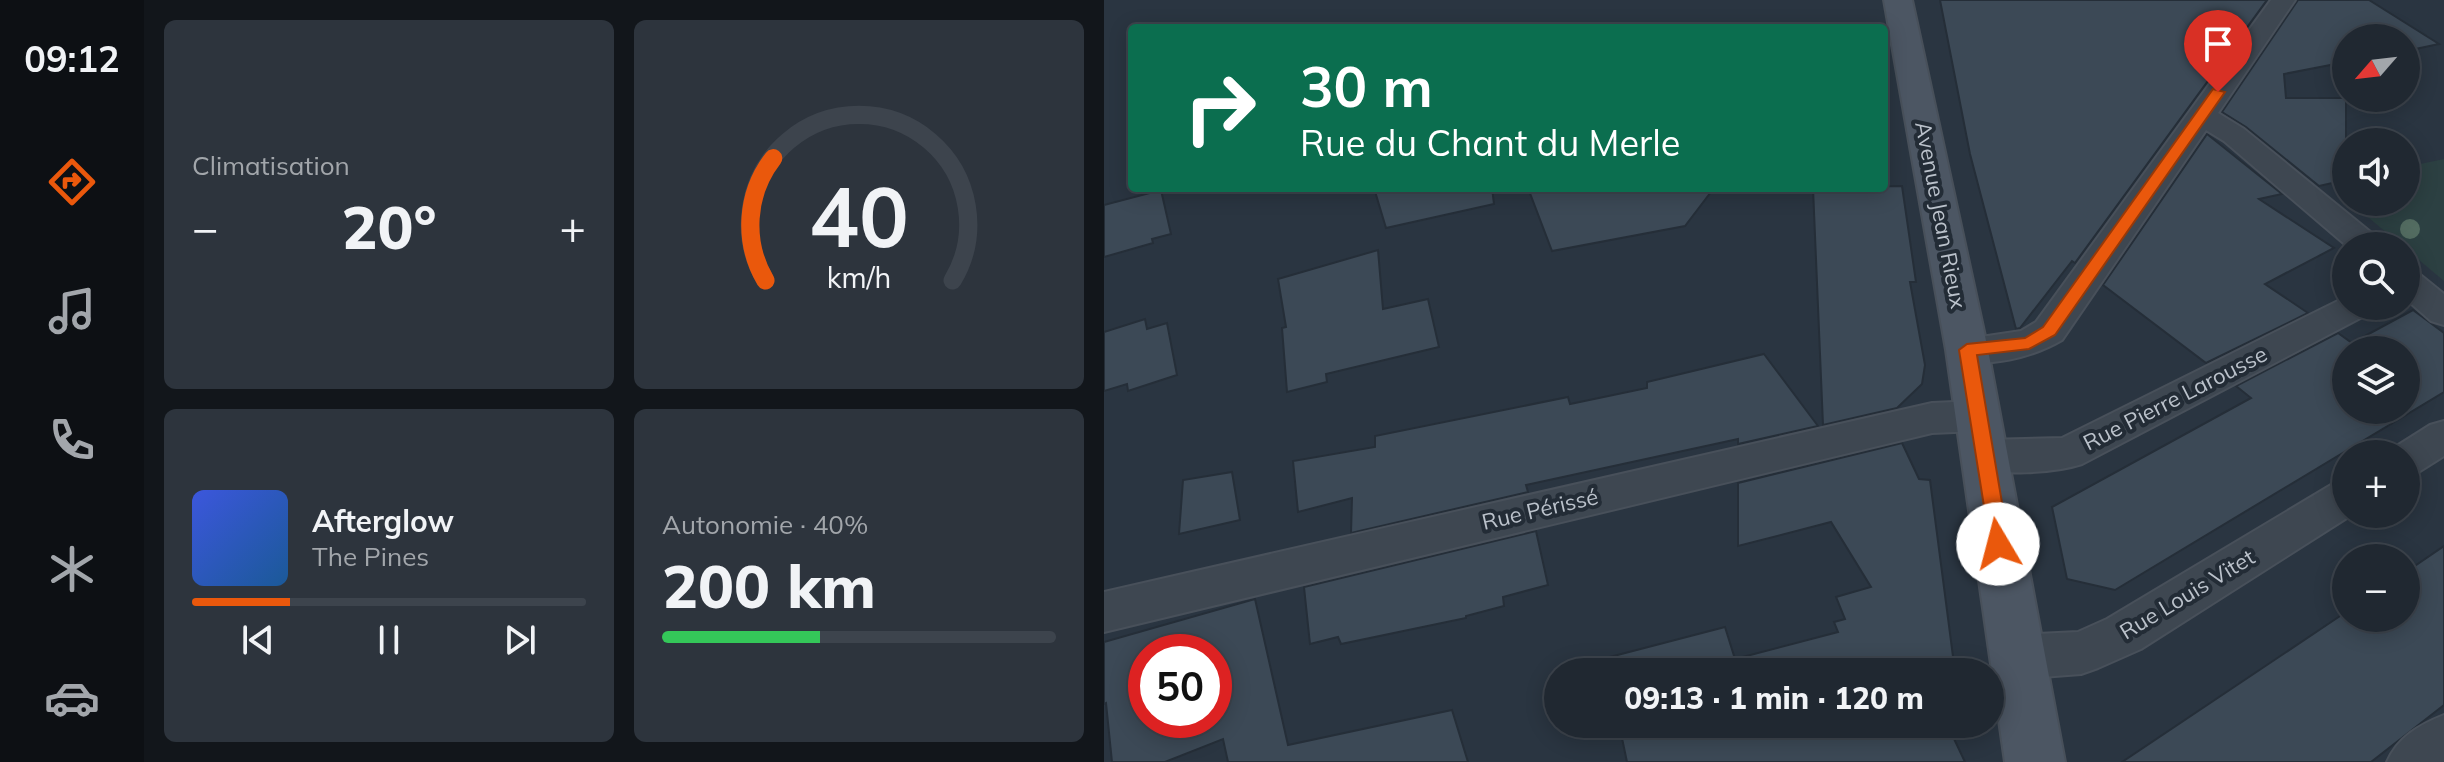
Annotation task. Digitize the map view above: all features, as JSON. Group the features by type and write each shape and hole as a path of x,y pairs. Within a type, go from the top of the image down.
{"main road":[{"name":"Avenue Jean Rieux","path":"1898,0 1967,350 2035,762"}],"street":[{"path":"1967,350 2029,343 2049,331 2283,0"},
{"path":"2202,115 2234,135 2350,232"},
{"path":"2420,293 2444,313"},
{"name":"Rue Pierre Larousse","path":"1981,436 2068,453 2332,318"},
{"name":"Rue Périssé","path":"1104,612 1166,595 1932,418 1981,436"},
{"path":"2420,451 2444,436"},
{"name":"Rue Louis Vitet","path":"2016,657 2081,653 2124,634 2332,506"},
{"path":"2413,762 2444,739"}],"green space":[{"path":"2444,159 2444,281 2420,261 2420,232 2386,232 2367,216 2420,216 2420,164"}],"building":[{"path":"1940,0 2267,0 2075,263 2072,261 2020,328 2016,329 1970,154"},
{"path":"2298,0 2369,0 2407,24 2332,24 2332,65 2284,74 2286,98 2332,98 2332,112 2346,112 2346,128 2332,128 2332,183 2319,186 2246,127 2222,112"},
{"path":"2420,32 2439,44 2420,48"},
{"path":"2207,134 2282,194 2259,199 2332,247 2265,284 2308,313 2206,363 2103,285"},
{"path":"1888,186 1902,186 1916,282 1910,282 1925,365 1922,384 1897,408 1823,425 1813,192 1888,192"},
{"path":"1161,192 1171,234 1152,239 1153,243 1104,257 1104,205"},
{"path":"1375,192 1492,192 1494,204 1386,228"},
{"path":"1530,192 1711,192 1685,226 1552,251"},
{"path":"1378,250 1383,309 1428,299 1439,347 1326,374 1327,382 1287,392 1282,328 1286,327 1278,279"},
{"path":"2420,315 2444,333 2444,392 2420,406 2420,336 2365,336 2395,320 2420,320"},
{"path":"1145,319 1147,329 1167,323 1177,375 1128,391 1127,384 1104,391 1104,332"},
{"path":"2332,336 2332,424 2391,424 2364,440 2332,440 2332,459 2115,590 2067,579 2052,507 2251,398 2236,386"},
{"path":"1764,354 1818,426 1738,444 1738,439 1526,485 1528,492 1351,533 1352,498 1298,512 1293,461 1375,447 1375,436 1568,397 1570,404 1647,388 1647,382"},
{"path":"1902,443 1919,479 1930,480 1953,658 1739,658 1838,632 1834,622 1845,619 1836,597 1871,587 1831,522 1738,546 1738,483"},
{"path":"1232,472 1240,520 1179,534 1183,480"},
{"path":"1536,531 1548,585 1503,597 1504,606 1466,618 1341,644 1338,637 1310,644 1304,587"},
{"path":"2444,546 2444,705 2371,762 2122,762 2332,621 2332,632 2420,632 2420,562"},
{"path":"1255,599 1288,745 1452,710 1468,762 1228,762 1223,739 1165,762 1112,762 1104,704 1104,642 1128,635 1128,738 1232,738 1232,634 1132,634"},
{"path":"1725,627 1735,658 1606,658"},
{"path":"1622,738 1954,738 1965,762 1627,762"}],"route":[{"path":"1998,544 1967,350 2029,343 2049,331 2218,92"}]}
